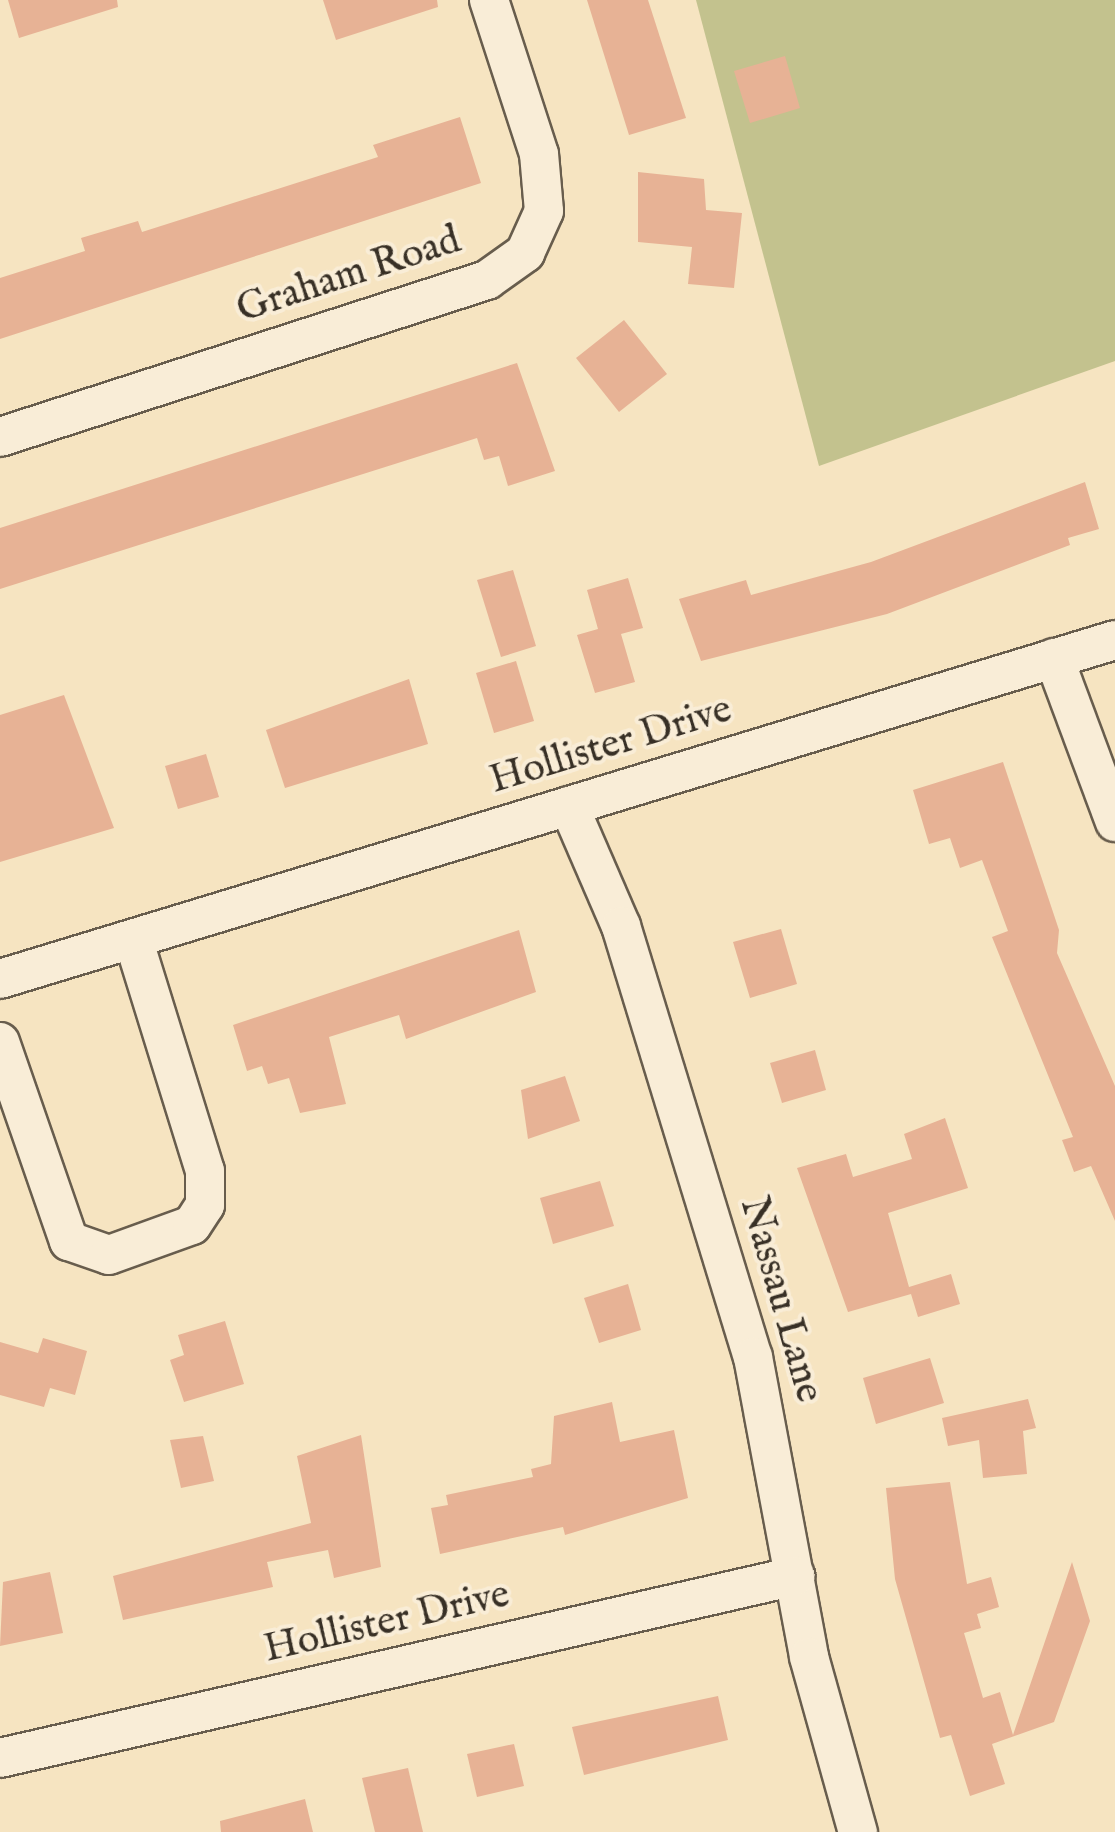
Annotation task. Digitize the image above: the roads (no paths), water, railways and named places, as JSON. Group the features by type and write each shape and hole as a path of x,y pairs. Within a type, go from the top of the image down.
{"street":[{"name":"Graham Road","path":"0,437 487,280 525,253 544,210 539,154 489,0"},
{"name":"Hollister Drive","path":"0,979 1115,640"},
{"path":"1054,658 1115,822"},
{"name":"Nassau Lane","path":"569,806 621,926 753,1357 795,1576 858,1832"},
{"path":"0,1042 69,1241 110,1255 192,1226 205,1205 205,1172 132,939"},
{"name":"Hollister Drive","path":"0,1758 795,1576"}]}
